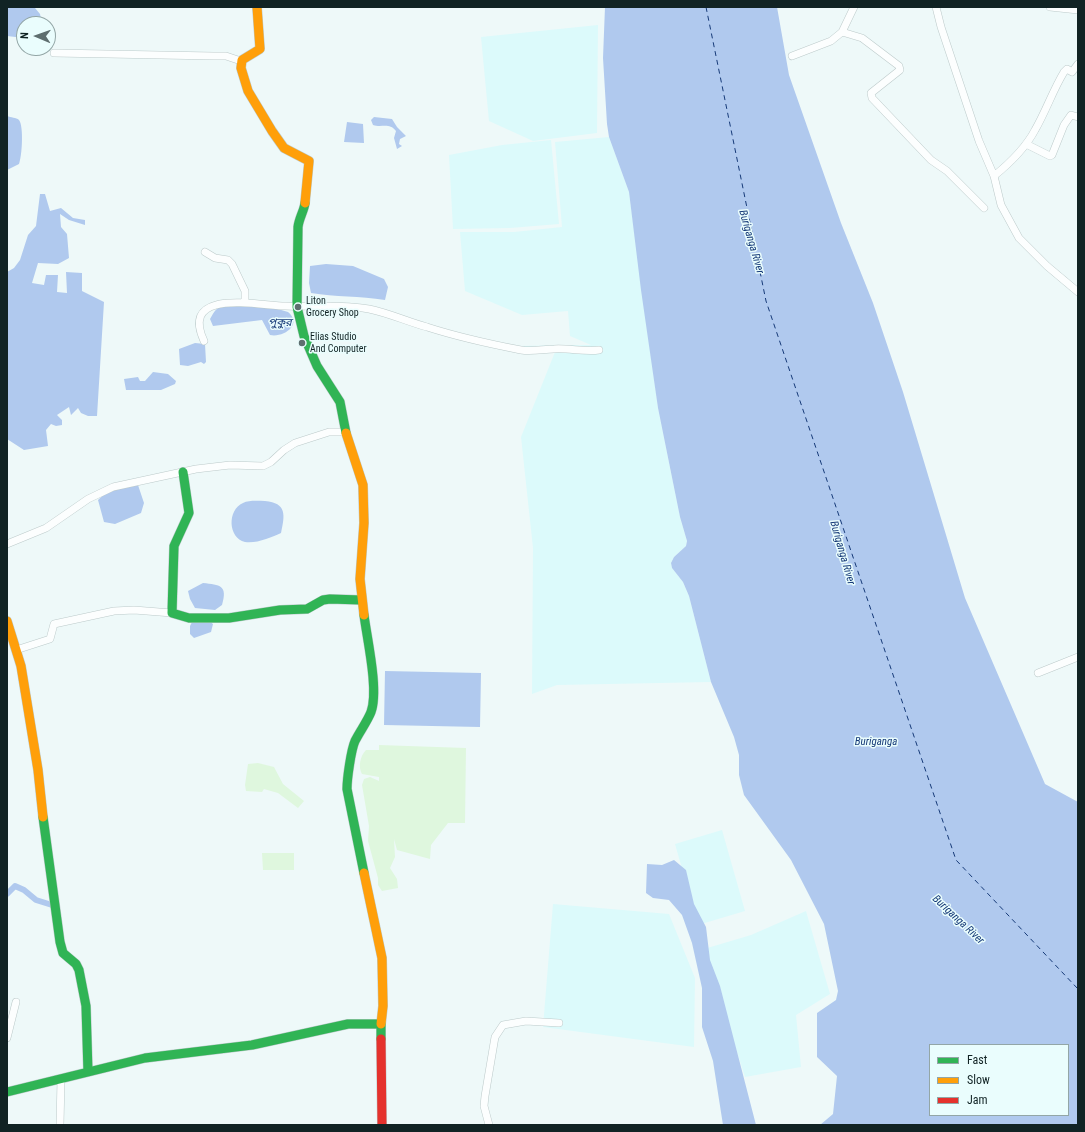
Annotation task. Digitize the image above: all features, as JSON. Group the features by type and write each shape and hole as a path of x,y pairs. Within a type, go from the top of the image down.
{"street":[{"path":"241,61 244,58 258,52 260,49 257,7"},
{"path":"792,56 831,41 842,32 854,7"},
{"path":"936,7 940,26 979,141 994,176 1001,205 1019,238 1047,266 1078,292"},
{"path":"1050,7 1078,10"},
{"path":"842,32 862,38 899,66 900,70 871,93 872,98 931,160 947,171 984,208"},
{"path":"56,53 226,56 241,61"},
{"path":"241,61 244,80 248,90 275,137 284,148 291,153 306,158 309,161 304,210 299,217 298,227 297,307 307,344 317,366 340,402 346,432 363,485 364,523 360,566 361,600 372,667 373,703 371,712 354,743 350,768 347,775 347,789 358,833 382,958 382,1125"},
{"path":"994,176 1012,161 1026,144 1035,130 1064,72 1067,69 1072,72 1078,64"},
{"path":"1026,144 1050,156 1052,155 1064,125 1071,115 1078,117"},
{"path":"205,252 216,258 228,260 232,264 245,291 245,302"},
{"path":"204,341 200,334 200,318 202,314 221,303 245,302 297,307 319,305 372,310 442,332 522,350 599,350"},
{"path":"7,544 46,528 88,499 113,487 183,472 230,465 263,466 271,462 284,450 295,443 329,432 346,432"},
{"path":"172,613 174,546 189,516 183,472"},
{"path":"16,650 50,638 54,624 86,616 134,610 172,613 189,618 229,618 280,610 307,609 315,604 330,599 361,600"},
{"path":"7,621 21,666 38,770 40,800 61,947 63,953 76,964 79,970 86,1006 88,1072"},
{"path":"1038,672 1078,657"},
{"path":"7,1038 16,1002"},
{"path":"489,1125 484,1106 484,1096 495,1037 502,1025 526,1021 559,1023"},
{"path":"7,1092 168,1054 267,1043 339,1024 368,1022 381,1024"},
{"path":"60,1125 61,1079"}],"shaded area":[{"path":"598,25 597,133 533,141 489,121 481,37"},
{"path":"609,137 629,192 658,408 680,517 687,541 686,546 674,557 671,563 672,568 683,582 689,596 711,682 557,685 532,694 533,548 521,437 555,352 514,346 591,345 570,336 568,311 522,315 465,291 460,232 514,232 562,227 555,142"},
{"path":"551,140 559,224 510,228 453,229 449,155 502,145"},
{"path":"722,830 745,911 698,925 675,844"},
{"path":"553,904 669,914 695,978 694,1047 543,1027"},
{"path":"806,911 830,994 796,1015 801,1067 745,1077 704,949 751,935"}],"green space":[{"path":"379,745 466,748 465,823 448,823 431,845 430,859 397,850 394,839 395,857 390,868 397,879 398,888 382,891 378,885 378,878 368,841 369,826 362,785 364,779 370,777 379,781 379,777 362,774 360,765 362,755 366,750 379,750"},
{"path":"258,763 274,767 283,784 304,801 298,808 278,793 264,789 262,792 246,791 245,785 248,764"},
{"path":"262,853 294,853 294,870 263,870"}],"water":[{"name":"Buriganga","path":"605,7 777,7 789,75 841,223 873,303 903,392 965,598 1045,784 1078,802 1078,1125 820,1125 833,1114 837,1076 817,1057 817,1013 836,1000 838,991 824,924 791,860 744,795 739,775 739,755 734,737 711,682 689,596 683,582 672,568 671,563 674,557 686,546 687,541 680,517 658,408 629,192 609,137 603,58"},
{"path":"7,8 35,8 40,14 40,16 16,16 16,37 7,36"},
{"path":"7,116 16,118 21,123 22,142 19,164 7,170"},
{"path":"374,117 392,119 397,127 406,136 400,139 399,144 402,146 397,149 394,138 396,131 393,128 388,126 373,125 371,120"},
{"path":"347,122 363,124 364,143 344,142"},
{"path":"40,194 45,194 50,211 61,208 73,218 85,220 85,225 69,220 60,214 61,227 67,234 69,258 58,264 38,263 32,283 44,285 46,275 58,275 57,292 67,293 66,272 82,273 82,291 104,302 97,416 88,416 81,413 78,408 71,415 69,407 57,415 62,420 62,425 56,426 51,424 46,430 48,446 24,450 7,439 7,272 14,268 20,260 28,235 36,226"},
{"path":"326,264 353,266 384,279 388,287 385,300 311,293 309,283 310,266"},
{"name":"পুকুর","path":"227,304 271,307 288,312 292,317 293,325 286,332 275,335 270,335 262,320 213,326 210,319 213,313 221,306"},
{"path":"195,343 205,344 206,362 204,364 201,362 188,366 180,365 179,349"},
{"path":"153,372 168,374 176,381 175,384 161,390 126,390 124,379 138,377 140,381 145,381"},
{"path":"138,485 144,503 141,513 115,524 104,522 98,500 110,489"},
{"path":"265,501 277,504 283,511 281,533 264,540 254,542 245,542 239,539 233,530 232,517 234,511 245,502"},
{"path":"203,583 214,584 221,587 223,590 224,598 222,605 215,610 195,608 190,599 188,591"},
{"path":"194,618 209,621 213,624 211,632 194,638 190,634 190,626"},
{"path":"385,671 481,673 480,727 384,725"},
{"path":"674,860 686,870 694,904 706,927 710,960 720,986 756,1125 723,1125 713,1061 702,1027 702,988 692,943 682,915 669,900 653,898 646,893 647,864 662,865"}],"waterway":[{"path":"7,894 15,886 24,890 36,900 52,905"}],"ferry route":[{"path":"706,7 766,301 956,860 1078,989"}],"traffic: fast":[{"path":"305,203 298,227 297,307 304,336 317,366 340,402 346,433"},
{"path":"183,472 189,513 174,546 172,613 189,618 229,618 280,610 307,609 323,600 330,599 361,600"},
{"path":"364,615 373,678 373,702 371,712 355,741 347,789 364,873"},
{"path":"43,817 60,942 63,953 76,964 79,970 86,1006 88,1072"},
{"path":"7,1092 145,1058 252,1045 348,1024 381,1024 381,1039"}],"traffic: slow":[{"path":"257,7 260,49 242,60 241,68 248,91 284,148 309,161 305,203"},
{"path":"346,433 363,485 364,523 360,579 364,615"},
{"path":"7,621 21,666 38,770 43,817"},
{"path":"364,873 382,958 383,1006 381,1024"}],"traffic: jam":[{"path":"381,1039 382,1125"}],"place":[{"name":"Liton Grocery Shop","path":"298,307"},
{"name":"Elias Studio And Computer","path":"302,343"}],"water label":[{"name":"Buriganga River","path":"751,242"},
{"name":"Buriganga River","path":"842,553"},
{"name":"Buriganga River","path":"958,920"}]}
